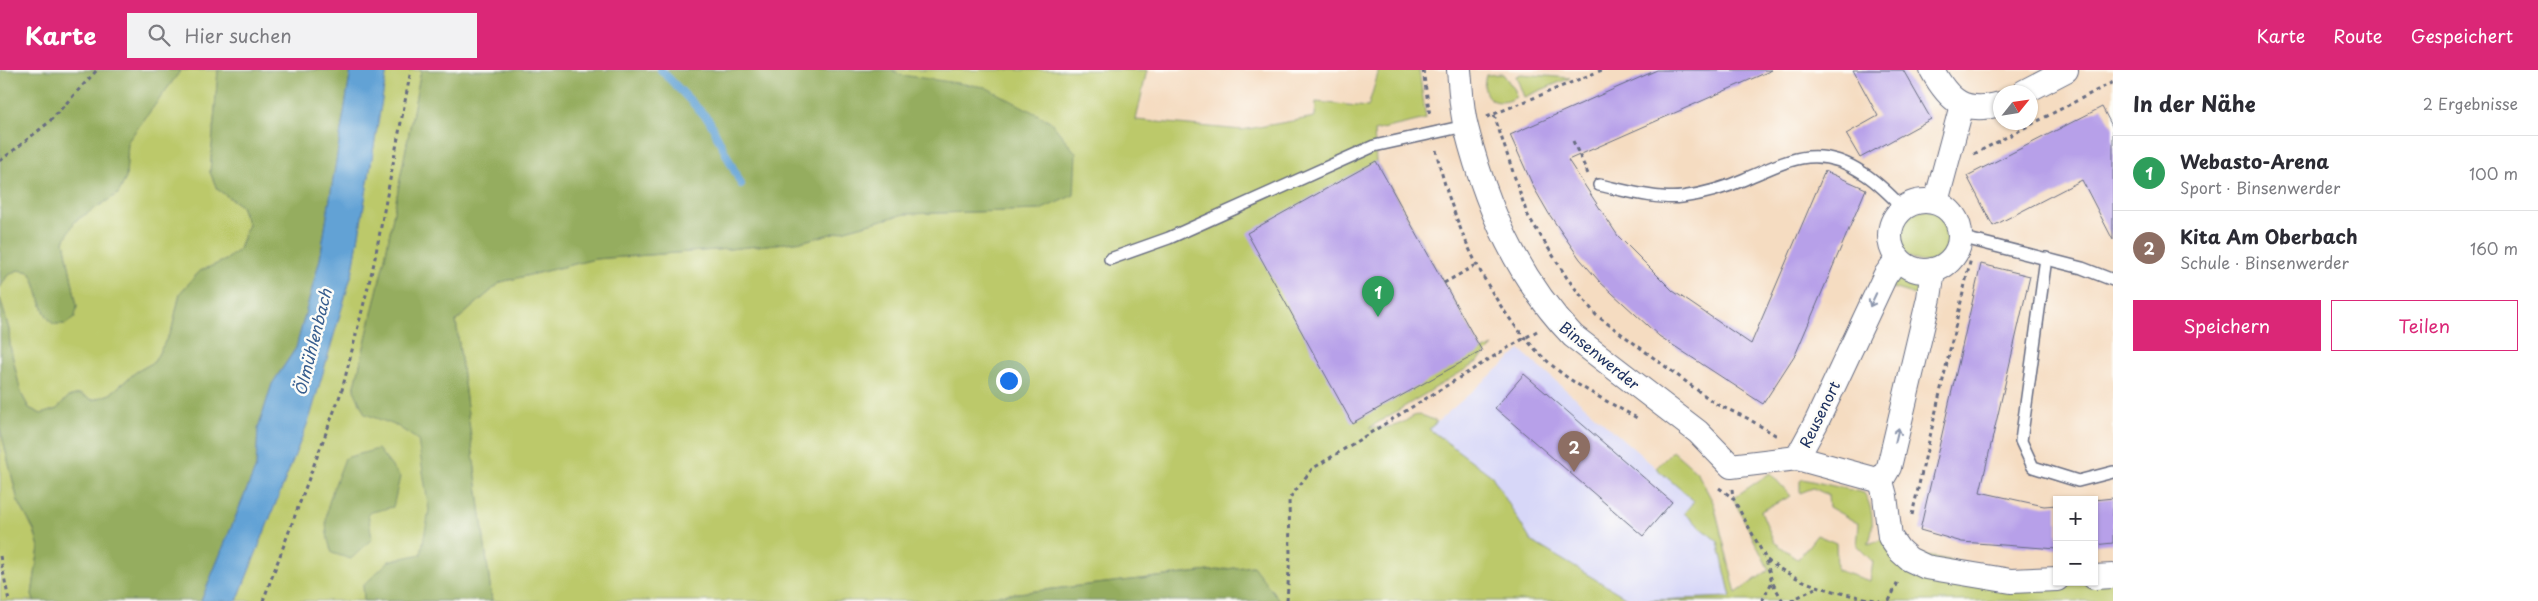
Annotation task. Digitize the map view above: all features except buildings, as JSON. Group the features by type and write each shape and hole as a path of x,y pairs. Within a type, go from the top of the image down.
{"street":[{"name":"Binsenwerder","path":"1459,70 1465,126 1490,208 1518,262 1556,319 1573,336 1698,432 1731,466"},
{"path":"1932,70 1941,88 1962,105 1986,108 1993,106"},
{"path":"2037,85 2066,70"},
{"path":"1936,202 1962,105"},
{"path":"1924,201 1936,202 1954,216 1968,238 1943,266 1933,270 1914,269 1898,258 1892,249 1891,227 1896,216 1903,208 1913,203 1924,201"},
{"name":"Reusenort","path":"1881,480 1799,455 1885,276 1898,258"},
{"path":"1933,270 1929,298 1889,467 1881,480 1890,537 1899,550 1909,559 1926,567 2011,581 2053,579"},
{"path":"1731,466 1799,455"},
{"path":"2098,578 2113,576"}],"lane":[{"path":"1110,259 1169,238 1374,146 1465,126"},
{"path":"1599,185 1640,193 1680,197 1720,188 1784,161 1809,156 1823,156 1844,162 1864,173 1903,208"},
{"path":"1968,238 2082,268 2113,280"},
{"path":"2046,258 2021,441 2033,467 2078,481 2113,472"}],"path":[{"path":"0,161 48,123 97,70"},
{"path":"262,601 342,390 374,263 411,70"},
{"path":"1465,126 1602,70"},
{"path":"1949,154 1965,159 2113,82"},
{"path":"1494,114 1527,214 1567,278 1596,315 1716,404 1748,418 1799,455"},
{"path":"1572,141 1589,175 1599,185"},
{"path":"1899,550 1911,520 1968,238"},
{"path":"1444,283 1478,264"},
{"path":"1287,601 1290,554 1289,499 1312,469 1556,319"},
{"path":"1731,466 1733,498 1766,560 1772,582 1783,601"},
{"path":"0,556 9,601"},
{"path":"1766,560 1795,579 1816,588 1880,601"},
{"path":"1762,601 1772,582"},
{"path":"1791,601 1816,588"}],"shaded area":[{"path":"1520,350 1694,501 1685,513 1719,542 1731,597 1632,601 1531,541 1492,476 1429,429"}],"green space":[{"path":"0,70 181,70 128,141 126,178 118,194 75,221 64,241 77,306 75,317 65,324 53,324 48,318 30,272 18,270 7,276 0,288"},
{"path":"181,70 218,70 210,172 217,189 241,206 248,224 239,249 226,260 200,271 180,293 172,329 154,362 136,372 110,394 93,400 79,394 68,397 57,409 41,414 29,408 21,393 10,346 9,329 0,298 0,288 7,276 18,270 30,272 48,318 53,324 65,324 77,306 64,241 75,221 118,193 126,178 128,141"},
{"path":"218,70 351,70 320,259 296,348 272,384 258,429 256,467 201,601 34,601 32,595 39,547 34,530 18,501 0,428 0,298 9,330 10,346 21,393 29,408 41,414 57,409 68,397 79,394 93,400 110,394 136,372 154,362 172,329 180,293 200,271 226,260 239,249 248,225 241,206 217,189 210,172"},
{"path":"387,70 421,70 385,258 354,390 359,400 389,320 598,237 450,302 474,601 237,601 310,417 353,270"},
{"path":"421,70 892,70 901,75 985,87 1050,121 1076,153 1074,195 1040,210 905,214 804,241 729,249 595,259 501,282 456,321 492,601 364,601 363,586 389,561 421,554 429,510 418,440 397,426 365,414 354,390 385,258"},
{"path":"892,70 1147,70 1136,120 1242,130 1315,117 1316,102 1368,107 1379,70 1419,70 1426,119 1374,131 1376,161 1482,351 1493,346 1476,363 1369,428 1393,426 1417,415 1437,422 1429,429 1492,476 1531,541 1632,601 1280,601 1252,566 949,601 492,601 456,321 501,282 595,259 729,249 804,241 905,214 1040,210 901,75"},
{"path":"1503,74 1515,90 1516,97 1502,102 1491,99 1487,95 1484,83 1486,75"},
{"path":"1521,74 1570,78 1524,97 1516,76"},
{"path":"1920,210 1930,210 1944,217 1951,231 1951,241 1944,255 1930,262 1920,262 1910,258 1903,251 1899,241 1899,231 1903,221 1910,214"},
{"path":"1909,276 1916,279 1922,297 1889,287 1901,277"},
{"path":"0,428 18,501 34,530 39,547 32,595 34,601 0,601"},
{"path":"378,449 400,477 393,507 368,513 372,539 351,559 332,553 326,527 328,505 345,458"},
{"path":"1673,451 1697,472 1714,504 1736,593 1769,570 1733,498 1770,473 1791,496 1761,511 1774,542 1798,559 1817,535 1836,543 1837,570 1870,581 1873,562 1857,546 1859,524 1829,507 1828,495 1813,488 1800,493 1800,481 1803,479 1864,493 1872,518 1872,532 1868,544 1890,537 1899,550 2053,581 2053,586 2098,586 2098,581 2113,576 2113,601 1632,601 1731,597 1718,542 1684,513 1694,501 1656,468"},
{"path":"1253,566 1280,601 949,601"}],"water":[{"name":"Ölmühlenbach","path":"351,70 387,70 353,270 310,417 237,601 201,601 256,467 258,429 272,384 296,348 320,259"}],"waterway":[{"path":"661,70 709,120 741,184"}],"place":[{"name":"Webasto-Arena","path":"1378,317"},
{"name":"Kita Am Oberbach","path":"1574,472"}]}
